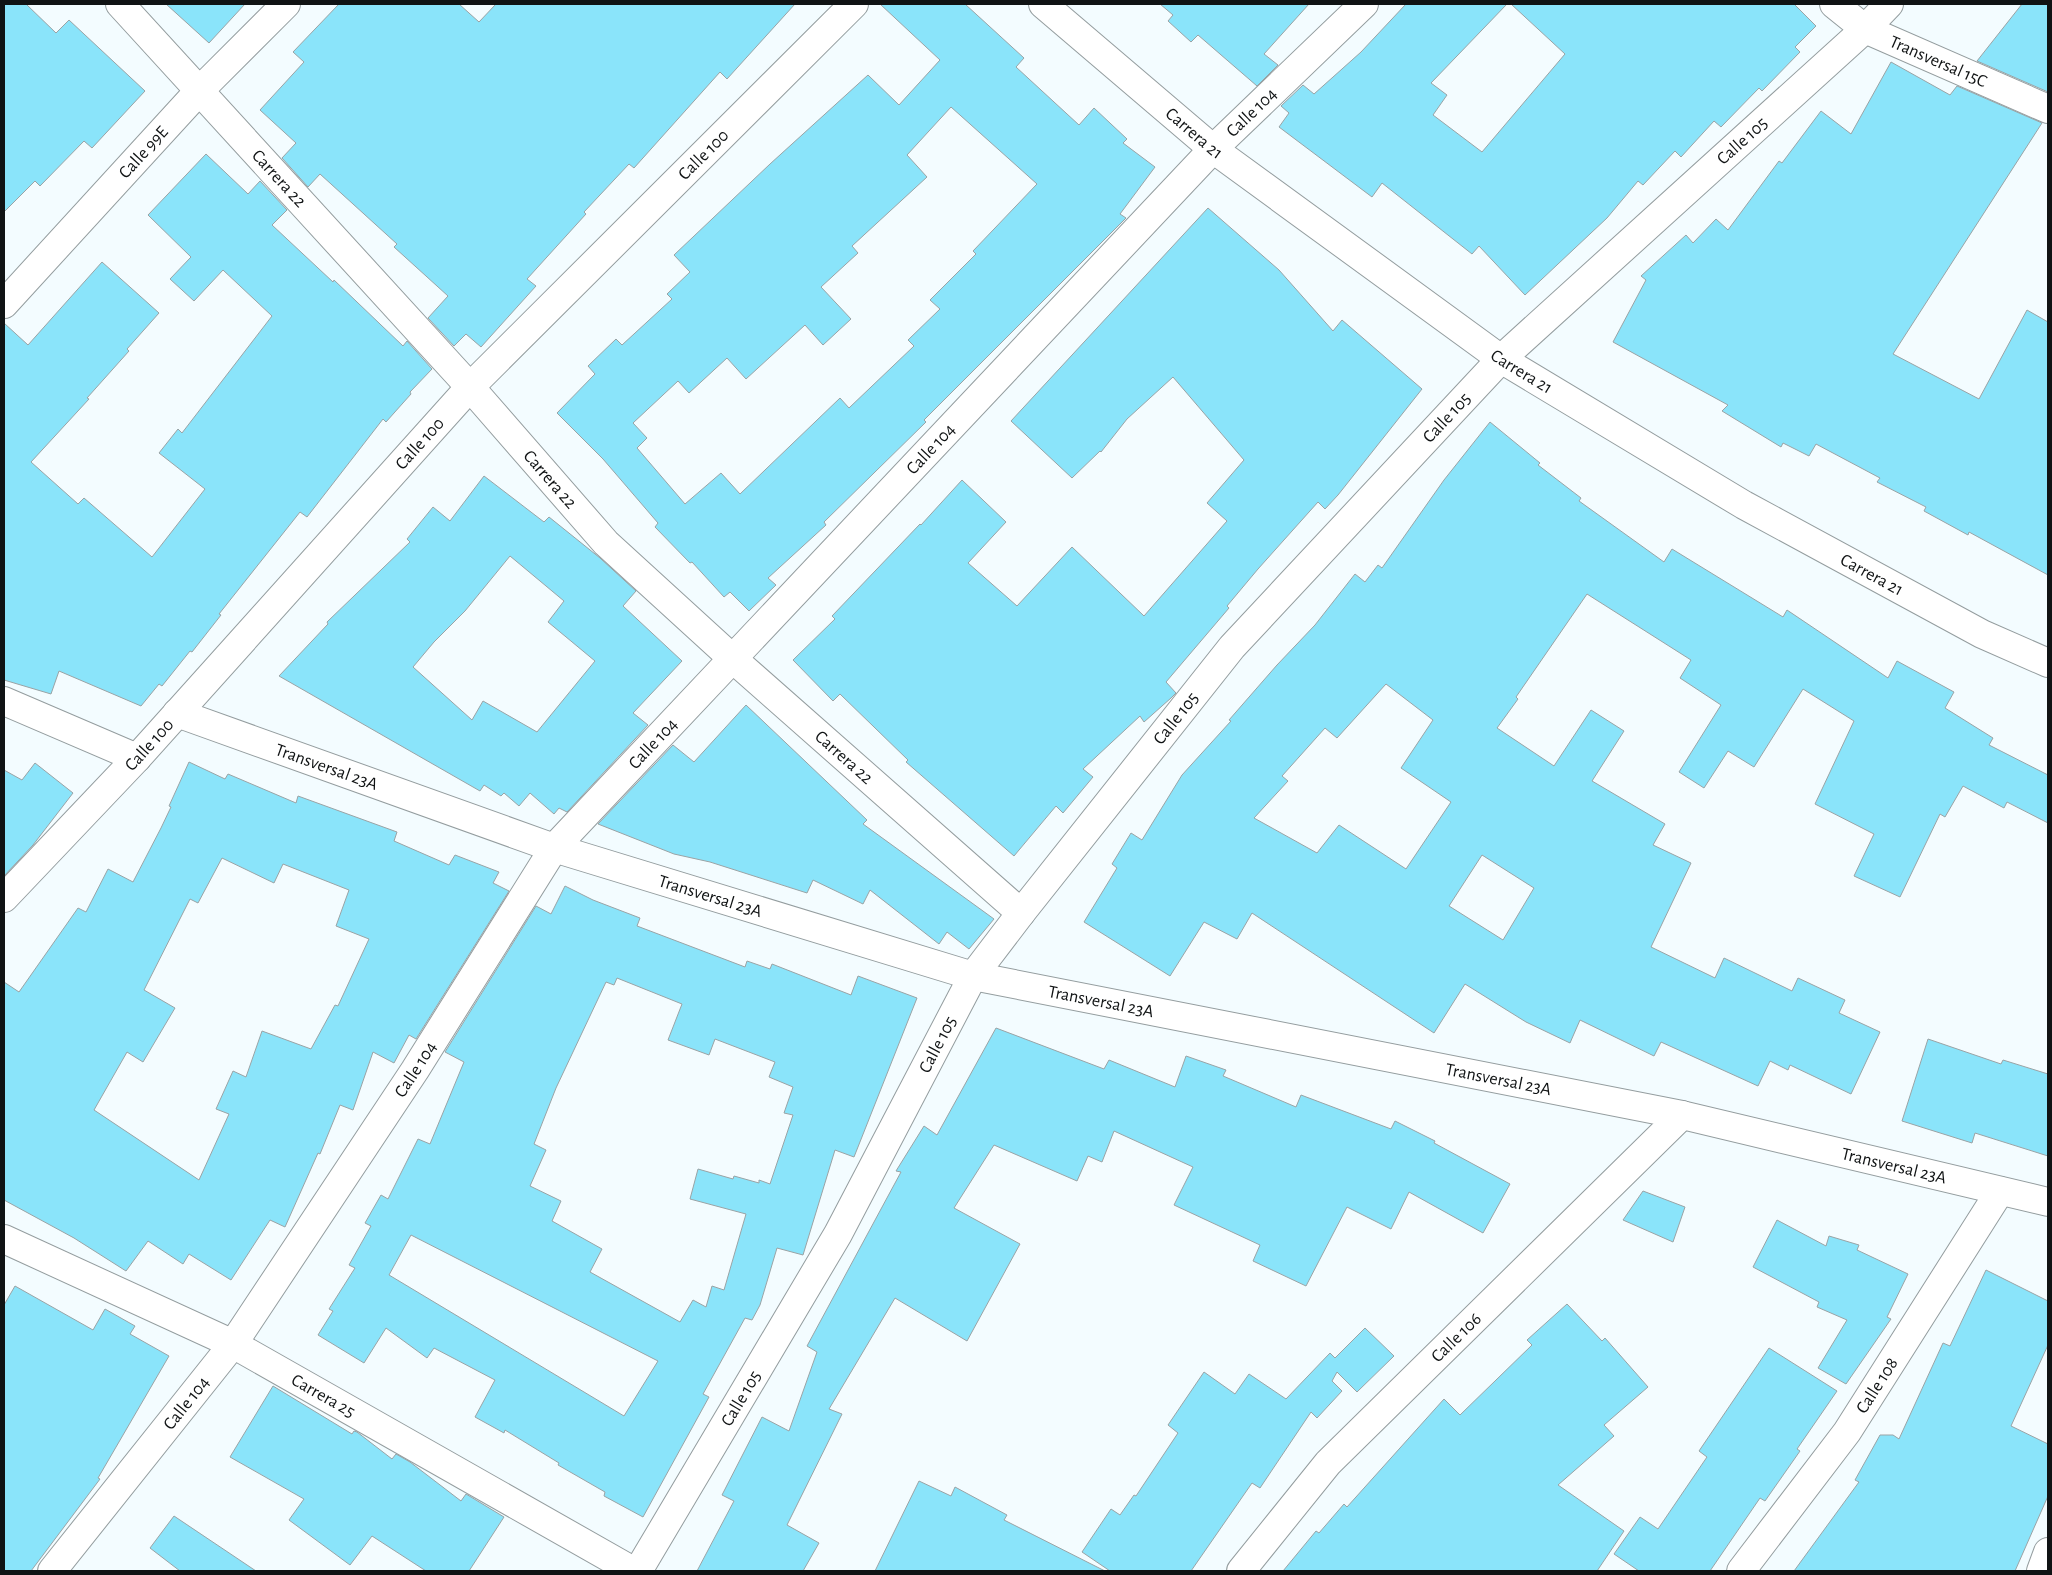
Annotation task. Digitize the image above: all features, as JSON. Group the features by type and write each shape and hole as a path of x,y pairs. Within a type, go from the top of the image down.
{"street":[{"name":"Carrera 22","path":"120,4 470,387 606,543 733,659 1020,913"},
{"name":"Calle 99E","path":"4,304 199,91 286,4"},
{"name":"Calle 100","path":"4,898 137,758 470,387 854,4"},
{"name":"Carrera 21","path":"1043,4 1213,149 1501,359 1744,505 1982,634 2048,663"},
{"name":"Calle 104","path":"52,1571 233,1344 415,1070 554,848 1213,149 1364,4"},
{"name":"Transversal 15C","path":"1834,4 1865,29 2048,109"},
{"name":"Calle 105","path":"638,1571 838,1234 973,976 1020,913 1232,647 1501,359 1865,29 1890,4"},
{"path":"4,701 137,758"},
{"name":"Transversal 23A","path":"177,713 554,848 973,976 1682,1115 2048,1202"},
{"name":"Calle 106","path":"1241,1571 1328,1463 1682,1115"},
{"name":"Calle 108","path":"1742,1571 1847,1432 2000,1191"},
{"name":"Carrera 25","path":"4,1239 233,1344 633,1571"},
{"path":"2040,1571 2048,1552"}],"building":[{"path":"4,4 26,4 56,33 69,20 145,91 92,148 84,141 40,186 35,181 4,212"},
{"path":"166,4 245,4 209,43"},
{"path":"339,4 459,4 479,22 496,4 795,4 727,79 720,72 634,168 629,164 584,212 586,214 527,279 536,286 481,347 466,334 454,346 428,318 448,296 394,247 397,244 320,174 308,187 282,158 296,143 260,110 304,62 293,52"},
{"path":"880,4 965,4 1024,58 1016,67 1079,125 1094,108 1127,139 1123,143 1155,167 1120,214 1126,218 924,420 926,422 824,522 826,525 768,578 776,585 749,611 730,592 724,597 692,562 690,563 655,527 658,523 603,459 557,413 595,374 588,366 616,339 622,345 672,299 667,294 690,272 674,255 770,164 868,75 899,105 940,60","holes":["951,107 1037,184 973,251 976,254 930,300 940,309 908,340 914,346 849,408 840,398 740,494 721,473 685,504 637,448 647,438 633,423 678,381 689,393 727,358 746,379 805,325 823,345 851,319 821,287 858,253 852,246 927,177 907,155"]},
{"path":"1160,4 1309,4 1264,54 1278,65 1257,86 1198,35 1191,42 1168,21 1173,15"},
{"path":"1406,4 1507,4 1431,83 1447,95 1433,115 1482,152 1565,54 1511,4 1794,4 1816,26 1795,47 1800,52 1762,91 1759,88 1721,127 1714,121 1681,157 1675,151 1643,185 1638,181 1607,218 1525,295 1479,246 1472,254 1382,183 1372,197 1279,127 1289,113 1281,106 1303,85 1314,94 1361,52"},
{"path":"2022,4 2048,4 2048,92 1977,61"},
{"path":"1891,62 1950,95 1957,86 2042,123 1893,354 1979,399 2027,310 2048,322 2048,575 1969,532 1968,535 1924,511 1926,507 1877,482 1880,478 1816,444 1809,456 1783,443 1781,447 1722,411 1728,405 1613,342 1646,280 1641,276 1686,235 1693,243 1716,219 1728,230 1779,161 1782,163 1821,111 1851,134"},
{"path":"206,154 248,194 260,181 287,210 272,225 333,282 334,280 403,346 407,341 432,369 410,392 411,394 386,422 383,419 307,517 300,512 219,614 221,615 192,652 190,651 162,686 159,684 141,706 59,671 51,694 4,680 4,323 28,345 102,262 159,313 127,349 129,351 87,398 89,399 31,462 78,504 84,498 152,557 205,489 159,453 178,429 182,433 272,316 223,270 194,301 170,279 191,257 148,215"},
{"path":"1208,208 1279,270 1333,331 1342,320 1422,389 1338,495 1325,509 1318,502 1227,606 1229,608 1166,682 1176,693 1144,722 1140,716 1083,769 1093,777 1063,813 1056,806 1014,856 906,762 908,760 840,694 833,701 793,660 835,619 832,616 962,480 1006,522 968,563 1017,606 1072,547 1144,616 1227,521 1207,503 1244,460 1173,377 1127,419 1101,452 1072,478 1011,421"},
{"path":"1490,422 1540,463 1538,465 1581,498 1579,501 1664,562 1672,549 1783,617 1787,610 1888,678 1897,661 1954,692 1945,708 1993,738 1989,745 2048,775 2048,823 2007,802 2004,808 1963,786 1945,817 1940,814 1900,897 1854,876 1874,834 1815,804 1854,721 1803,689 1754,767 1728,751 1704,788 1679,772 1721,705 1680,678 1691,660 1587,594 1516,697 1518,699 1497,728 1554,766 1591,710 1624,731 1592,781 1665,824 1653,845 1691,863 1651,947 1715,978 1724,958 1792,991 1798,978 1845,1000 1839,1013 1880,1032 1851,1094 1790,1065 1788,1070 1770,1061 1758,1086 1661,1042 1654,1056 1580,1020 1570,1043 1526,1022 1465,984 1434,1033 1252,913 1237,939 1204,922 1170,976 1084,922 1117,868 1112,864 1131,833 1142,840 1182,775 1231,721 1229,720 1277,665 1315,625 1355,574 1365,582 1378,565 1382,568 1444,480","holes":["1386,684 1433,720 1401,768 1451,802 1406,869 1339,825 1317,853 1254,818 1288,781 1282,776 1325,728 1337,738","1482,855 1534,888 1503,940 1449,906"]},
{"path":"484,476 544,522 549,517 600,558 636,591 623,606 682,661 633,713 648,725 567,812 559,808 554,814 530,793 519,806 504,793 501,796 484,785 480,791 279,676 328,624 327,622 410,542 407,539 433,507 450,521","holes":["510,556 564,601 548,622 595,661 537,732 483,701 472,720 413,667 434,642 465,611"]},
{"path":"746,705 867,820 863,824 994,919 969,949 947,932 939,944 870,890 863,904 813,880 807,893 710,862 674,854 598,824 673,745 694,762"},
{"path":"189,762 225,779 228,774 296,803 298,796 397,832 394,841 449,865 455,855 499,872 493,883 509,891 416,1039 409,1035 394,1063 373,1052 353,1110 340,1105 320,1154 318,1153 285,1227 270,1220 231,1280 189,1254 183,1264 148,1241 126,1271 74,1238 4,1200 4,982 19,992 78,908 86,912 108,869 133,882 171,807 169,806","holes":["222,858 274,883 283,864 349,890 336,926 369,939 338,1006 335,1005 311,1049 262,1031 246,1077 233,1071 216,1109 229,1114 199,1180 94,1110 127,1052 143,1062 175,1008 144,990 190,899 198,903"]},
{"path":"35,763 73,793 33,845 4,876 4,770 22,780"},
{"path":"565,886 593,900 640,918 637,926 745,967 747,961 770,969 772,964 851,995 858,976 917,998 854,1157 835,1150 803,1255 777,1248 760,1305 752,1320 745,1318 703,1394 709,1397 643,1517 604,1496 605,1492 558,1465 559,1463 505,1430 504,1433 475,1417 495,1380 434,1348 427,1358 386,1328 364,1363 318,1335 333,1311 329,1309 355,1268 349,1265 371,1226 365,1223 381,1195 388,1199 418,1139 430,1144 464,1062 445,1052 536,906 551,914","holes":["617,978 682,1004 668,1040 709,1055 715,1039 775,1062 769,1077 793,1087 784,1113 793,1115 770,1184 759,1180 759,1183 734,1176 733,1179 698,1169 690,1199 746,1214 724,1290 712,1286 706,1307 693,1300 680,1322 590,1272 602,1249 552,1221 561,1201 530,1186 546,1150 534,1144 556,1088 606,982 614,985","411,1235 658,1361 624,1416 389,1275"]},
{"path":"996,1028 1104,1069 1109,1060 1175,1087 1186,1056 1226,1070 1223,1076 1296,1107 1301,1095 1391,1129 1395,1121 1435,1141 1434,1143 1510,1184 1483,1233 1409,1192 1391,1229 1347,1207 1306,1286 1253,1261 1260,1245 1174,1205 1193,1167 1114,1131 1102,1162 1088,1156 1077,1181 994,1145 954,1208 1020,1244 967,1341 895,1298 829,1409 842,1414 787,1525 819,1543 803,1571 697,1571 734,1501 722,1495 762,1417 789,1431 817,1352 807,1346 901,1172 896,1171 924,1126 937,1135"},
{"path":"1928,1039 2001,1064 2003,1060 2048,1074 2048,1156 1975,1133 1972,1143 1902,1121"},
{"path":"1643,1191 1685,1207 1673,1242 1623,1220"},
{"path":"1777,1220 1826,1246 1829,1236 1859,1245 1857,1250 1908,1274 1887,1317 1891,1319 1846,1384 1818,1368 1847,1320 1817,1307 1819,1302 1753,1267"},
{"path":"1986,1270 2048,1301 2048,1345 2011,1426 2048,1444 2048,1496 2015,1571 1794,1571 1859,1482 1855,1480 1880,1435 1893,1435 1899,1439 1943,1343 1950,1346"},
{"path":"15,1286 93,1330 105,1309 135,1326 130,1334 169,1356 98,1478 100,1479 31,1571 4,1571 4,1305"},
{"path":"1567,1304 1602,1341 1605,1338 1648,1387 1604,1425 1614,1436 1558,1485 1624,1531 1597,1571 1283,1571 1316,1531 1319,1533 1344,1504 1347,1507 1444,1399 1460,1415 1532,1345 1527,1340"},
{"path":"1365,1328 1394,1356 1357,1392 1337,1372 1332,1381 1342,1391 1317,1418 1311,1412 1260,1488 1252,1483 1191,1571 1110,1571 1082,1552 1111,1509 1120,1515 1134,1495 1136,1496 1178,1433 1168,1425 1204,1372 1235,1394 1249,1374 1286,1399 1330,1353 1335,1358"},
{"path":"1769,1348 1837,1391 1797,1449 1800,1451 1765,1501 1760,1498 1710,1571 1639,1571 1614,1554 1640,1517 1658,1529 1707,1457 1699,1451"},
{"path":"273,1386 352,1434 354,1431 357,1432 392,1459 396,1454 410,1462 461,1501 466,1494 504,1517 469,1571 426,1571 372,1536 350,1565 289,1520 304,1499 230,1457"},
{"path":"919,1481 951,1496 955,1487 1007,1515 1004,1520 1105,1571 875,1571"},
{"path":"174,1516 256,1571 180,1571 150,1548"}]}
